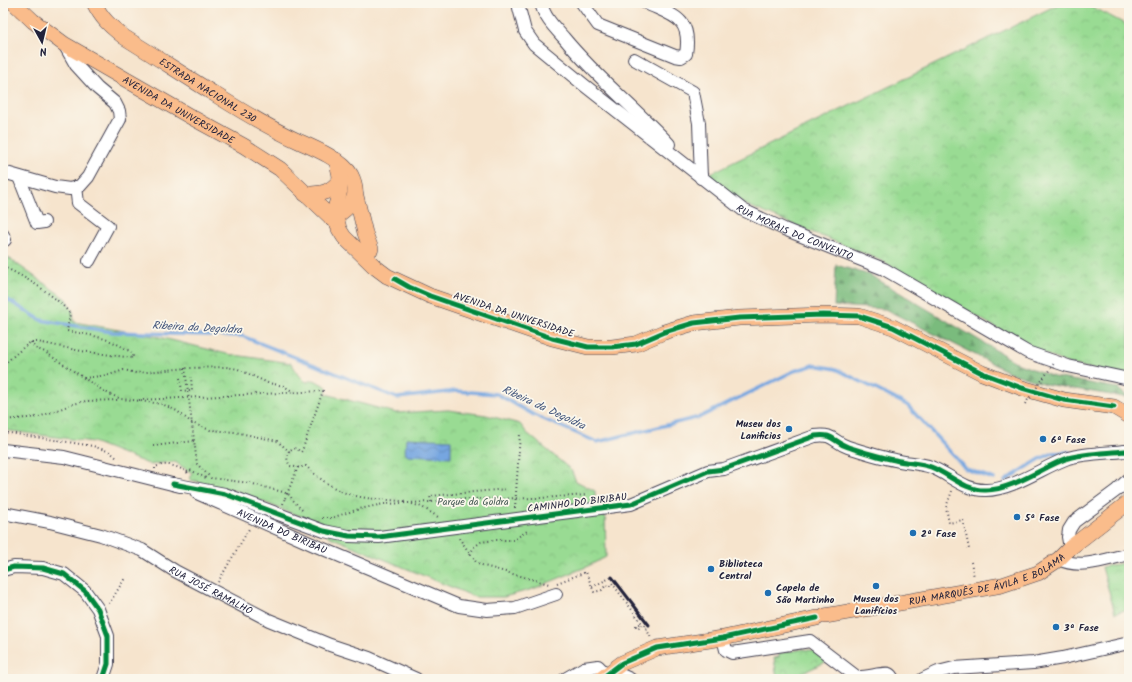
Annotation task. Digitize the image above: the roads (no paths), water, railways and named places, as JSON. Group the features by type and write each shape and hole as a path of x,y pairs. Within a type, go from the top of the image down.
{"main road":[{"name":"AVENIDA DA UNIVERSIDADE","path":"14,3 32,21 64,44 244,146 280,169 335,222 350,243 375,267 387,276 409,288 430,296 552,338 588,347 612,347 636,344 664,332 694,323 739,318 823,315 859,316 893,327 982,373 1022,388 1064,400 1114,407 1129,416"},
{"name":"ESTRADA NACIONAL 230","path":"94,3 100,16 124,37 263,124 336,160 346,168 351,175 365,233 371,249"},
{"path":"335,222 341,193 341,179 336,160"},
{"path":"305,194 324,193 332,189 341,179"},
{"path":"335,222 351,205 355,192"},
{"name":"AVENIDA DA UNIVERSIDADE","path":"335,222 345,224 394,272 395,279"},
{"name":"AVENIDA DA UNIVERSIDADE","path":"1114,407 1121,405 1129,406"},
{"name":"RUA MARQUÊS DE ÁVILA E BOLAMA","path":"608,674 622,663 657,648 723,638 821,617 1002,585 1038,573 1059,559 1070,548 1129,502"}],"street":[{"name":"RUA MORAIS DO CONVENTO","path":"520,3 519,8 525,32 534,44 743,210 784,229 884,269 1027,352 1068,366 1129,379"},
{"path":"541,3 545,16 580,58 654,129 697,174"},
{"path":"582,3 598,24 675,56 681,57 686,54 687,36 683,23 678,18 646,3"},
{"path":"3,172 55,187 70,189 80,186 88,177 120,120 119,111 115,104 97,88 76,65 64,44"},
{"path":"634,59 693,92 699,123 697,174"},
{"path":"19,176 37,223 44,222"},
{"path":"76,187 78,203 108,226 90,261"},
{"name":"CAMINHO DO BIRIBAU","path":"173,484 225,494 324,531 350,536 379,537 631,504 708,471 724,468 815,436 824,435 834,438 841,444 866,452 894,460 930,467 972,489 987,490 1004,486 1069,458 1125,451 1129,452"},
{"name":"AVENIDA DO BIRIBAU","path":"3,450 64,457 173,484 459,606 487,610 515,608 553,590"},
{"path":"1070,548 1068,537 1069,530 1074,522 1117,490 1129,479"},
{"name":"RUA JOSÉ RAMALHO","path":"3,512 101,535 142,550 175,571 269,620 330,645 369,658 416,679"},
{"path":"1059,559 1066,563 1079,565 1129,554"},
{"path":"3,570 14,567 42,568 64,574 85,591 98,609 108,636 108,664 103,679"},
{"path":"723,638 726,650 732,653 810,641 856,677 864,678 885,673 889,674 893,679"},
{"path":"923,679 938,672 953,673 1033,663 1124,645"},
{"path":"565,679 584,668 598,666 608,674 621,675 630,679"}],"water":[{"path":"406,438 451,440 451,457 405,455"}],"waterway":[{"name":"Ribeira da Degoldra","path":"3,297 41,320 112,332 242,336 397,398 456,391 497,394 534,415 597,442 700,417 794,371 814,365 836,369 907,405 966,469 994,479"},
{"name":"Ribeira da Degoldra","path":"1005,481 1040,459 1053,453 1070,452"}],"railway":[{"path":"612,577 649,625"}],"place":[{"name":"Museu dos Lanificios","path":"789,429"},
{"name":"6ª Fase","path":"1043,439"},
{"name":"5ª Fase","path":"1017,517"},
{"name":"2ª Fase","path":"913,533"},
{"name":"Biblioteca Central","path":"711,569"},
{"name":"Museu dos Lanifícios","path":"876,586"},
{"name":"Capela de São Martinho","path":"768,593"},
{"name":"3ª Fase","path":"1056,627"}],"park label":[{"name":"Parque da Goldra","path":"473,501"}]}
